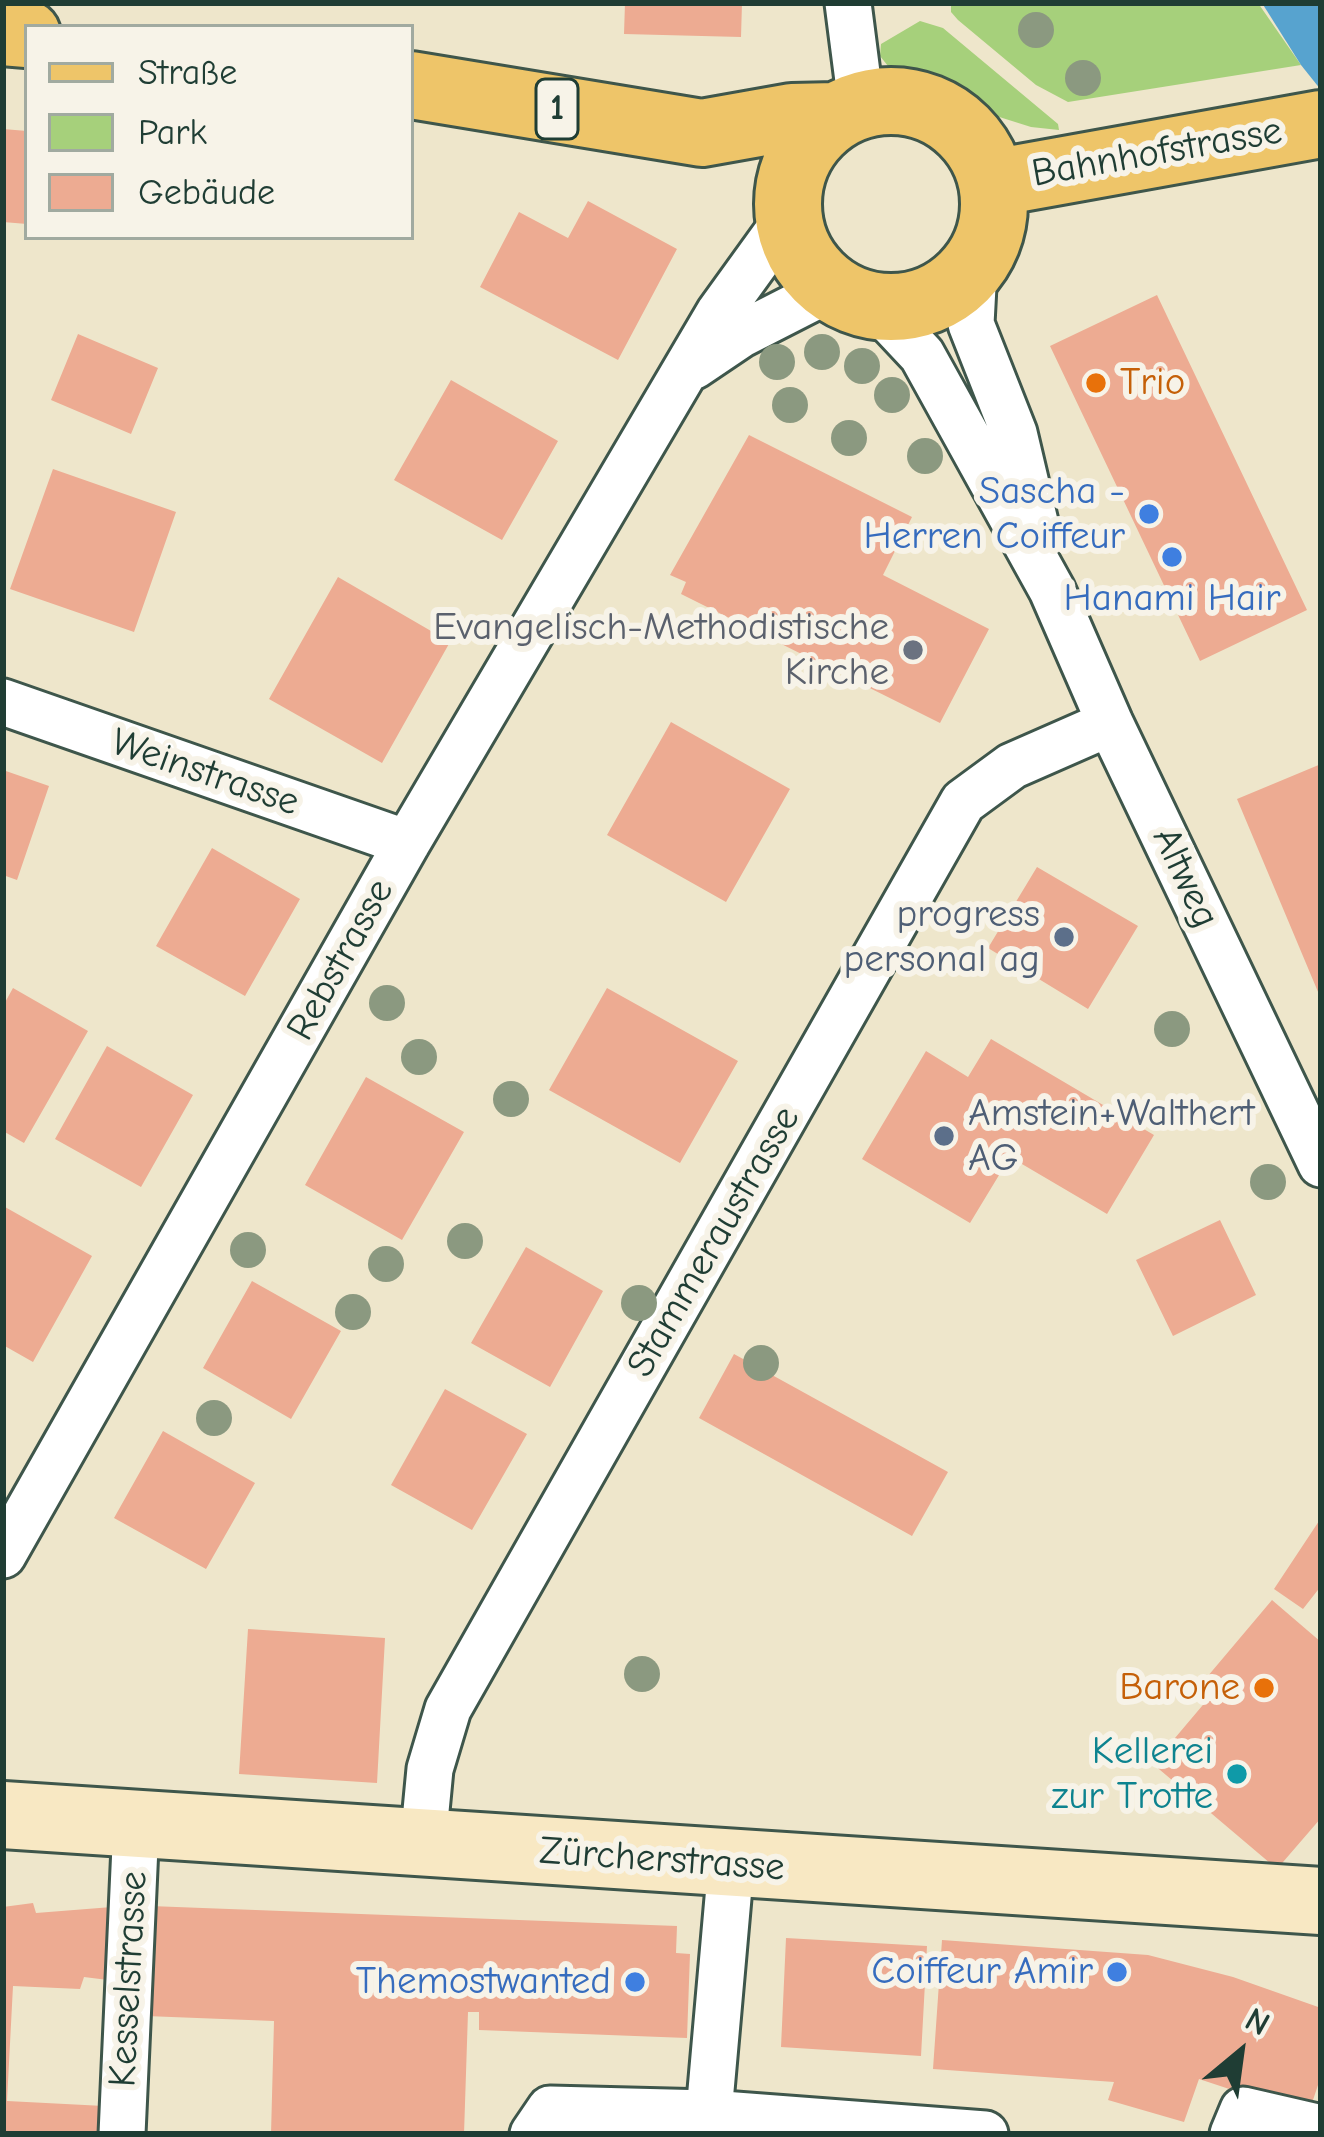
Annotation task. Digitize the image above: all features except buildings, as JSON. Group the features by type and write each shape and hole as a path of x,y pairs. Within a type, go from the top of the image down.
{"main road":[{"name":"1","path":"414,85 702,133 848,110"},
{"path":"895,100 929,107 959,124 981,151 993,183 988,242 974,267 927,302 903,307 855,297 810,268 796,244 788,204 803,149 848,110 895,100"},
{"name":"Bahnhofstrasse","path":"993,183 1321,124"},
{"name":"1","path":"702,133 788,204"},
{"name":"Zürcherstrasse","path":"3,1816 1321,1901"}],"street":[{"path":"848,3 848,110"},
{"name":"Rebstrasse","path":"3,1556 407,843 788,204"},
{"name":"Altweg","path":"974,267 971,324 1014,434 1052,590"},
{"name":"Rebstrasse","path":"688,370 740,335 855,297"},
{"name":"Altweg","path":"855,297 922,355 1052,590 1110,723 1321,1164"},
{"name":"Weinstrasse","path":"3,702 407,843"},
{"name":"Stammeraustrasse","path":"423,1842 430,1769 448,1709 963,802 1012,766 1110,723"},
{"name":"Kesselstrasse","path":"122,2134 136,1824"},
{"path":"709,2114 730,1864"},
{"path":"533,2134 550,2109 709,2114 985,2134"},
{"path":"1233,2134 1243,2110 1321,2128"}],"green space":[{"path":"951,3 1258,3 1301,65 1068,102 1036,85 958,20"},
{"path":"920,21 943,28 1058,124 1059,130 993,115 949,83 892,71 880,56 881,44"}],"water":[{"path":"1262,3 1321,3 1321,90 1301,65"}],"place":[{"name":"Trio","path":"1096,383"},
{"name":"Sascha - Herren Coiffeur","path":"1149,514"},
{"name":"Hanami Hair","path":"1172,557"},
{"name":"Evangelisch-Methodistische Kirche","path":"913,650"},
{"name":"progress personal ag","path":"1064,937"},
{"name":"Amstein+Walthert AG","path":"944,1136"},
{"name":"Barone","path":"1264,1688"},
{"name":"Kellerei zur Trotte","path":"1237,1774"},
{"name":"Coiffeur Amir","path":"1117,1972"},
{"name":"Themostwanted","path":"635,1982"}]}
